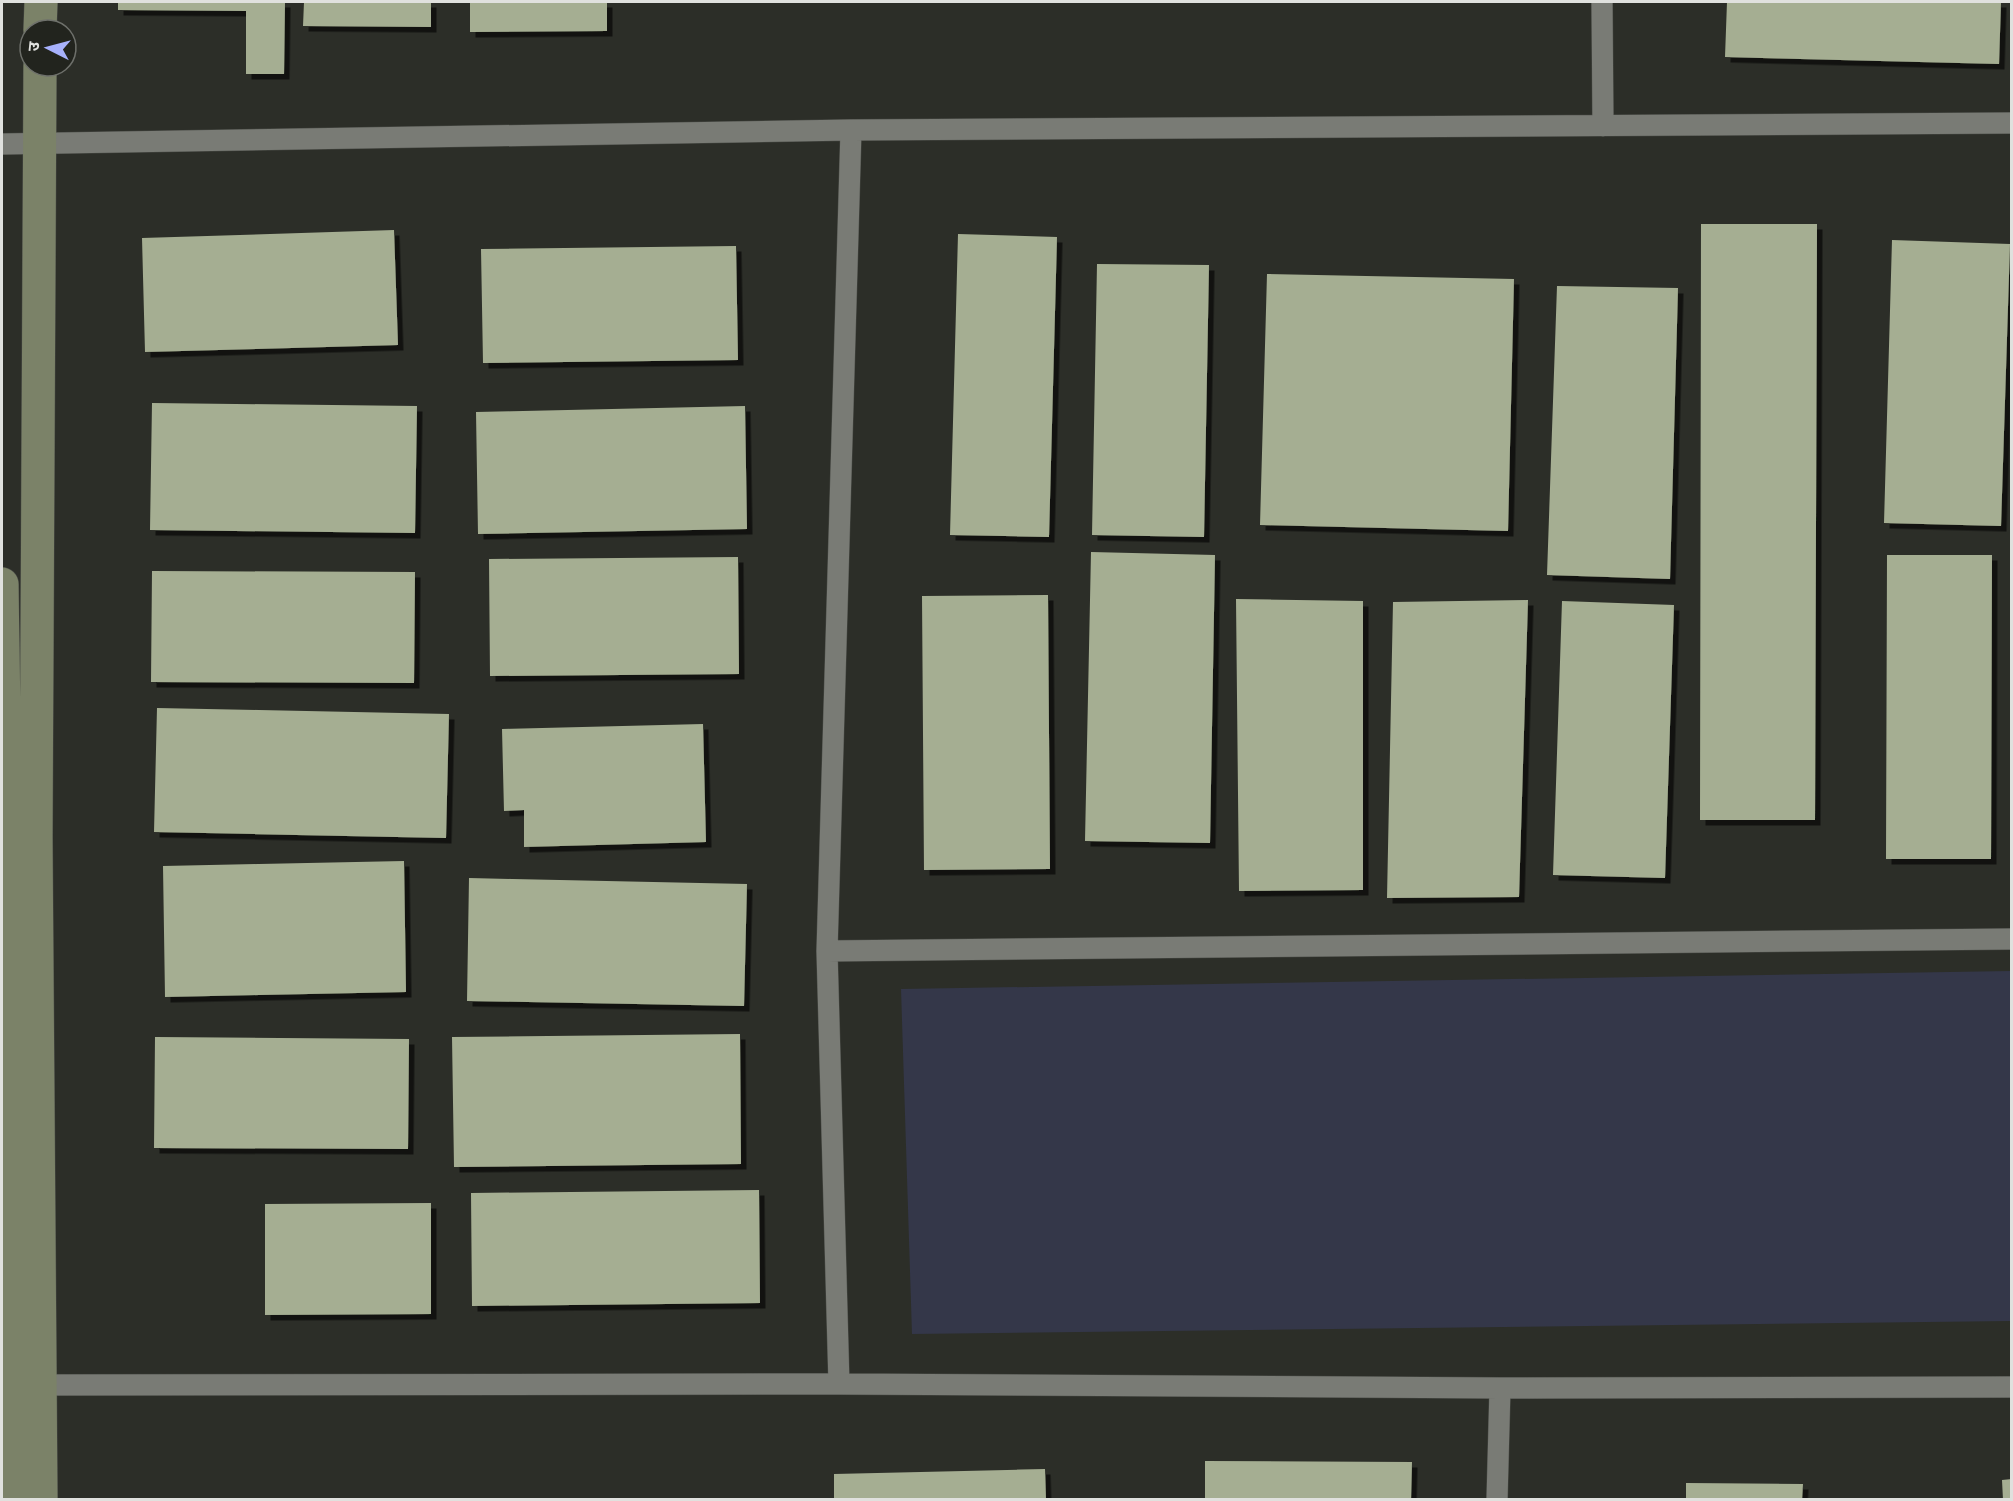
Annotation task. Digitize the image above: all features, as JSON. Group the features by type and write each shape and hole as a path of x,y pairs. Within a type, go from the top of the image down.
{"street":[{"path":"40,2 40,18"},
{"path":"16,1500 28,1385 36,837 40,78"},
{"path":"2,584 7,1233 41,1500"}],"lane":[{"path":"1602,2 1603,126"},
{"path":"2,144 851,130 2012,123"},
{"path":"838,1384 827,951 851,130"},
{"path":"827,951 2012,939"},
{"path":"28,1385 838,1384 1500,1388 2012,1387"},
{"path":"1497,1500 1500,1388"}],"shaded area":[{"path":"2011,971 2011,1321 912,1334 901,989"}],"building":[{"path":"118,2 285,2 284,74 246,74 246,11 118,10"},
{"path":"304,2 431,2 431,27 303,26"},
{"path":"470,2 607,2 607,31 470,32"},
{"path":"1727,2 2001,2 1999,64 1725,57"},
{"path":"1701,224 1817,224 1815,820 1700,820"},
{"path":"394,230 398,345 145,352 142,238"},
{"path":"958,234 1057,237 1049,537 950,535"},
{"path":"1892,240 2010,244 2001,526 1884,523"},
{"path":"736,246 738,360 483,363 481,249"},
{"path":"1097,264 1209,265 1204,537 1092,535"},
{"path":"1267,274 1514,279 1508,531 1260,525"},
{"path":"1557,286 1678,288 1670,579 1547,575"},
{"path":"152,403 417,406 415,533 150,530"},
{"path":"745,406 747,529 478,534 476,412"},
{"path":"1091,552 1215,555 1210,843 1085,841"},
{"path":"1887,555 1992,555 1991,859 1886,859"},
{"path":"738,557 739,674 490,676 489,559"},
{"path":"152,571 415,572 414,683 151,682"},
{"path":"1048,595 1050,869 924,870 922,596"},
{"path":"1236,599 1363,601 1363,890 1239,891"},
{"path":"1528,600 1519,897 1387,898 1393,602"},
{"path":"1562,601 1674,605 1665,878 1553,875"},
{"path":"157,708 449,714 446,838 154,832"},
{"path":"703,724 706,842 524,847 524,810 504,811 502,729"},
{"path":"404,861 406,992 165,997 163,866"},
{"path":"469,878 747,884 744,1006 467,1001"},
{"path":"740,1034 741,1164 454,1167 452,1037"},
{"path":"155,1037 409,1039 408,1149 154,1148"},
{"path":"759,1190 760,1303 472,1306 471,1193"},
{"path":"431,1203 431,1314 265,1315 265,1204"},
{"path":"1205,1461 1412,1462 1411,1500 1205,1500"},
{"path":"1045,1469 1046,1500 834,1500 834,1474"},
{"path":"2012,1479 2012,1500 2003,1500 2002,1480"},
{"path":"1686,1483 1803,1484 1802,1500 1686,1500"}]}
